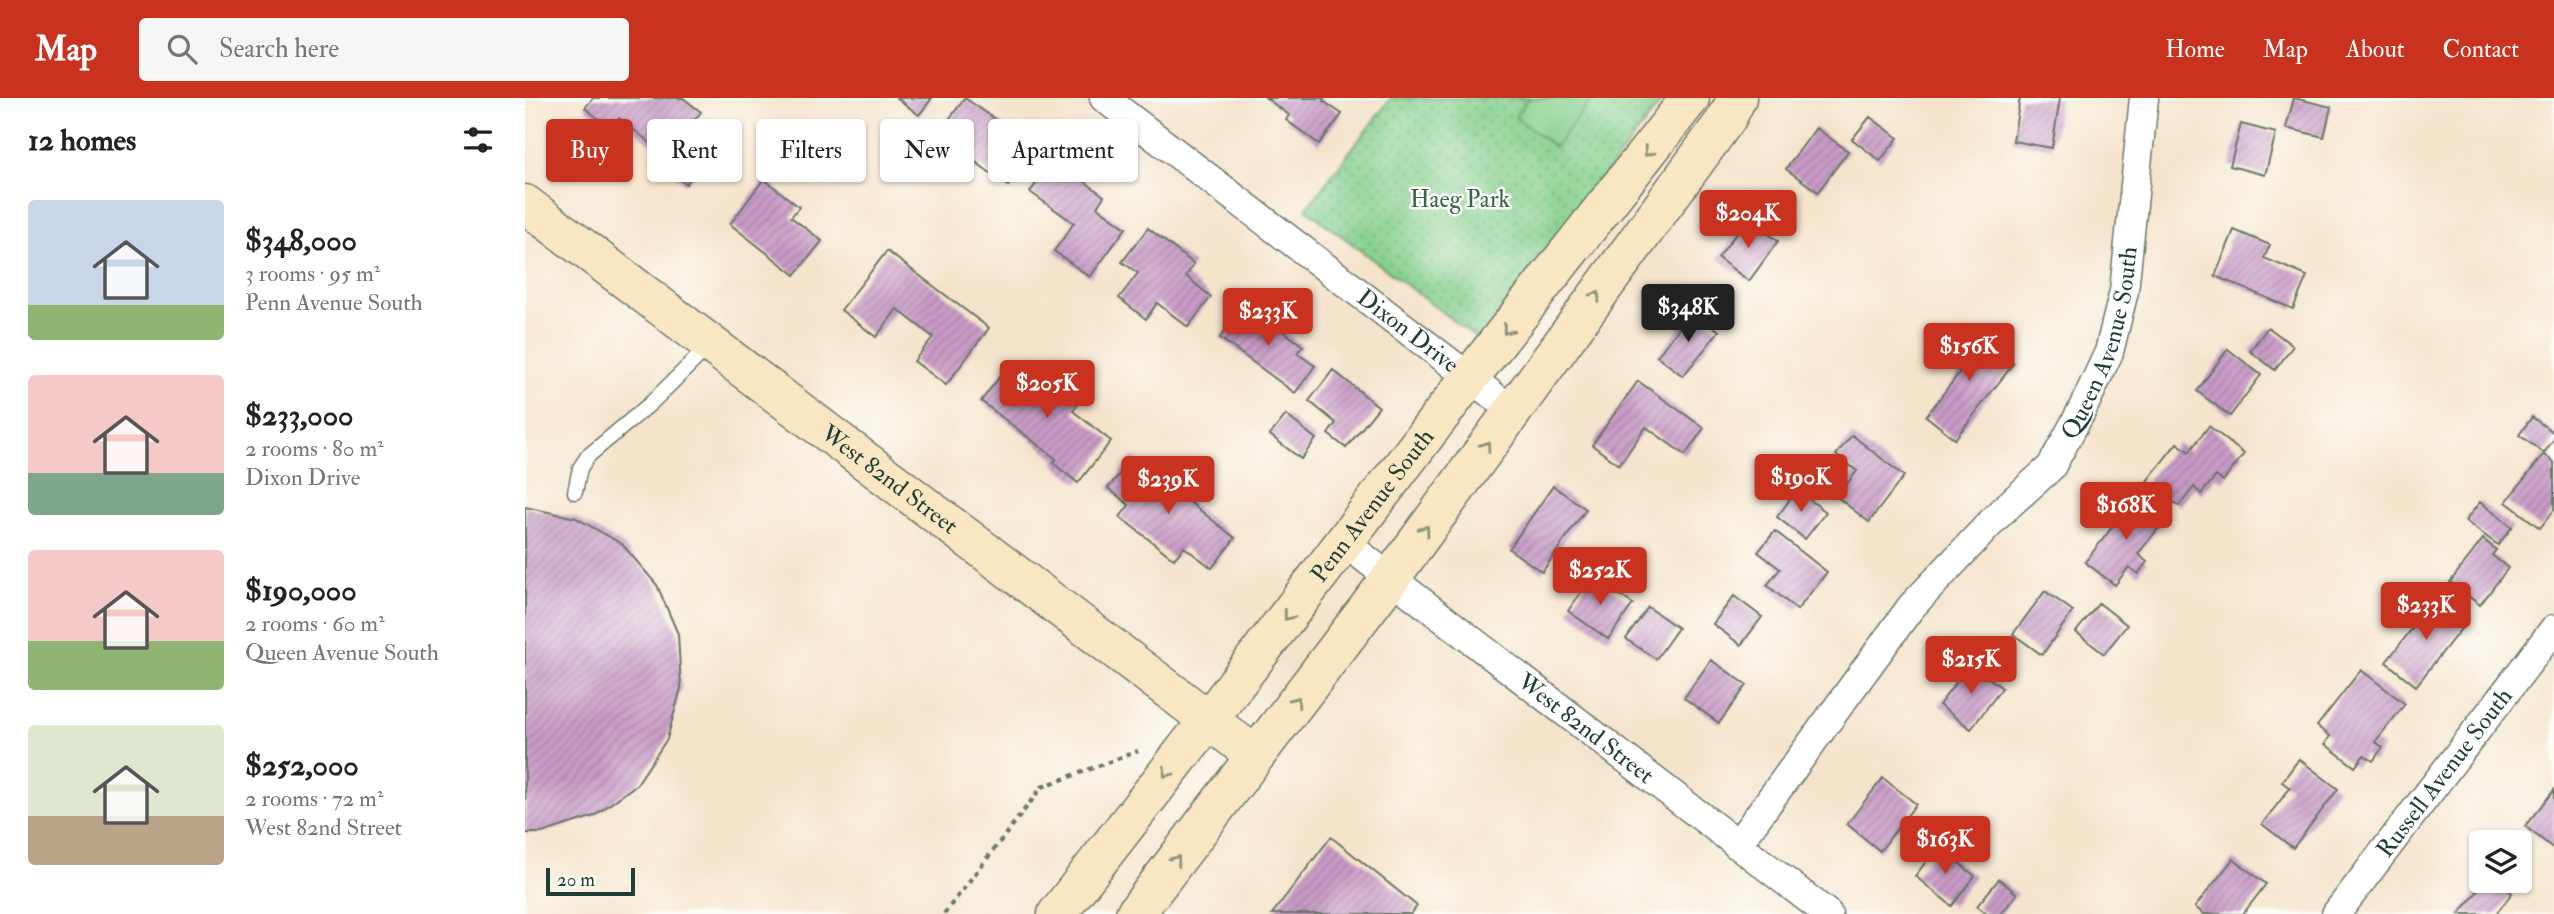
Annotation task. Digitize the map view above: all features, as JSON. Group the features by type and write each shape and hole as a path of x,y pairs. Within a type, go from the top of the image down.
{"main road":[{"name":"Penn Avenue South","path":"1057,914 1470,377 1690,98"},
{"path":"1135,914 1390,579 1727,118 1737,98"},
{"name":"West 82nd Street","path":"525,204 1255,755"}],"street":[{"name":"Dixon Drive","path":"1104,98 1512,410"},
{"name":"Queen Avenue South","path":"1737,845 1911,607 2001,512 2050,467 2075,422 2109,352 2124,291 2144,98"},
{"name":"West 82nd Street","path":"1345,542 1828,914"},
{"name":"Russell Avenue South","path":"2336,914 2554,629"}],"lane":[{"path":"575,492 580,468 588,456 650,404 711,344"}],"path":[{"path":"944,914 1042,787 1138,751"}],"green space":[{"name":"Haeg Park","path":"1391,98 1664,98 1479,340 1306,209"},
{"path":"1529,98 1592,98 1555,147 1515,117"}],"building":[{"path":"593,98 683,98 701,112 695,119 647,119 647,140 633,129 633,119 599,119 585,108"},
{"path":"897,98 932,98 919,115"},
{"path":"965,98 995,119 988,119 988,171 974,161 974,119 949,119"},
{"path":"1266,98 1324,98 1323,101 1342,114 1319,144 1286,120 1289,115"},
{"path":"2020,98 2060,98 2052,148 2013,141"},
{"path":"2294,98 2331,107 2324,137 2286,128"},
{"path":"1870,117 1898,138 1880,161 1852,139"},
{"path":"2241,124 2276,133 2265,175 2230,166"},
{"path":"1816,128 1848,151 1818,192 1786,169"},
{"path":"762,182 768,182 799,207 791,217 822,241 795,275 730,224"},
{"path":"1037,182 1085,182 1104,196 1097,207 1126,228 1090,277 1054,251 1074,223 1030,192"},
{"path":"1747,219 1778,241 1749,281 1718,258"},
{"path":"1148,228 1194,264 1186,276 1211,297 1188,327 1157,303 1146,319 1119,298 1138,273 1122,262"},
{"path":"2234,230 2270,245 2264,258 2307,276 2293,309 2215,276"},
{"path":"887,251 989,328 946,385 914,361 933,337 897,309 876,337 841,310"},
{"path":"1245,303 1303,346 1297,353 1315,366 1295,393 1220,338"},
{"path":"1693,311 1719,331 1683,376 1657,356"},
{"path":"2268,327 2293,346 2275,370 2250,351"},
{"path":"1970,330 2014,363 1955,439 1926,416 1960,372 1946,361"},
{"path":"2228,349 2261,375 2230,416 2197,391"},
{"path":"1011,362 1038,383 1045,374 1080,401 1073,411 1111,441 1078,483 1053,463 1056,459 981,401"},
{"path":"1333,370 1379,407 1346,448 1328,434 1336,423 1309,401"},
{"path":"1638,381 1704,428 1685,455 1646,427 1619,465 1592,445"},
{"path":"1286,415 1316,439 1301,459 1270,435"},
{"path":"2532,417 2554,433 2554,439 2544,453 2519,435"},
{"path":"2209,426 2244,454 2223,481 2216,476 2201,494 2194,487 2179,506 2147,481 2177,443 2189,452"},
{"path":"1852,435 1904,476 1869,522 1837,497 1857,471 1836,455"},
{"path":"2544,454 2554,462 2554,510 2540,528 2506,502"},
{"path":"1133,457 1235,538 1212,568 1184,547 1174,559 1120,517 1129,505 1108,488"},
{"path":"1553,486 1586,509 1542,572 1509,549"},
{"path":"1797,490 1826,512 1805,539 1777,517"},
{"path":"2136,497 2165,520 2138,554 2147,562 2138,574 2129,567 2115,585 2085,562"},
{"path":"2480,502 2512,527 2498,545 2465,521"},
{"path":"525,507 576,518 622,544 657,585 678,634 681,688 667,739 637,784 594,816 542,833 525,833"},
{"path":"1775,531 1827,572 1797,610 1767,585 1780,569 1758,552"},
{"path":"2483,539 2496,550 2492,555 2508,568 2480,605 2450,582"},
{"path":"1592,576 1633,604 1608,639 1568,611"},
{"path":"2045,591 2073,611 2042,655 2013,634"},
{"path":"1734,596 1762,617 1741,645 1713,624"},
{"path":"2437,597 2467,621 2416,686 2386,662"},
{"path":"2099,603 2127,625 2104,654 2076,632"},
{"path":"1648,607 1678,628 1656,659 1626,639"},
{"path":"1711,660 1747,685 1719,723 1684,698"},
{"path":"1970,664 2002,688 1971,729 1939,705"},
{"path":"2361,670 2405,704 2375,742 2383,747 2373,761 2364,755 2355,767 2325,744 2330,736 2317,726"},
{"path":"2299,759 2338,789 2293,848 2262,824 2290,788 2282,782"},
{"path":"1883,778 1916,804 1880,851 1847,824"},
{"path":"2554,790 2554,849 2525,826"},
{"path":"1331,837 1417,906 1411,914 1272,914"},
{"path":"1938,846 1975,876 1952,906 1915,876"},
{"path":"2233,859 2266,884 2243,914 2204,914 2195,907"},
{"path":"1999,879 2017,894 2001,914 1987,914 1977,906"},
{"path":"2476,893 2512,893 2496,914 2459,914"}]}
